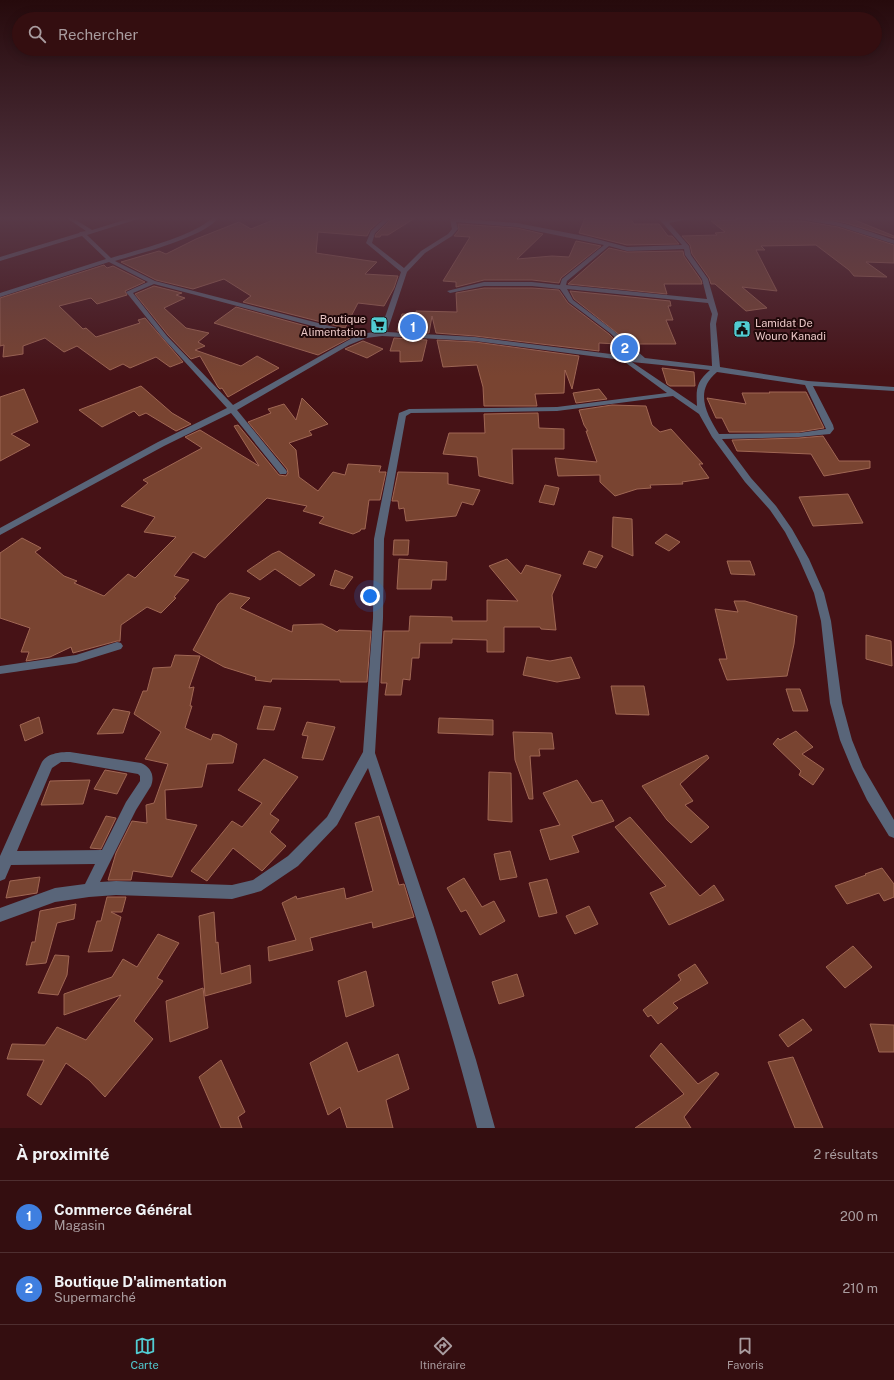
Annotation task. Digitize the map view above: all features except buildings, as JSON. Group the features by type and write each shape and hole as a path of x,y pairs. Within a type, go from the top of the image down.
{"street":[{"path":"0,295 77,271"},
{"path":"130,271 153,282 359,336"},
{"path":"382,332 389,318 404,271"},
{"path":"575,271 564,280 563,287 571,301 612,332 643,361"},
{"path":"699,271 705,279 715,314 716,369"},
{"path":"153,282 129,292 165,337 232,409 283,472"},
{"path":"450,291 484,284 532,284 712,301"},
{"path":"0,532 161,444 232,409 359,336 382,332 395,335 475,339 566,350 623,359 716,369 808,383 894,389"},
{"path":"623,359 702,413 716,437 748,480 773,508 785,525 804,559 818,594 826,621 836,703 846,740 858,769 872,796 894,832"},
{"path":"702,413 700,388 706,377 716,369"},
{"path":"716,437 827,432 830,429 829,425 808,383"},
{"path":"486,1128 468,1060 427,928 369,753 378,618 379,539 402,415 409,411 557,409 674,394"},
{"path":"0,670 76,659 117,646"},
{"path":"0,915 55,896 89,890 116,888 232,892 256,886 293,861 332,821 369,753"},
{"path":"0,874 47,764 59,757 65,757 141,769 146,774 146,782 131,806 89,890"},
{"path":"6,858 105,857"}],"place":[{"name":"Boutique Alimentation","path":"379,325"},
{"name":"Commerce Général","path":"413,327"},
{"name":"Lamidat De Wouro Kanadi","path":"742,329"},
{"name":"Boutique D'alimentation","path":"625,348"}]}
